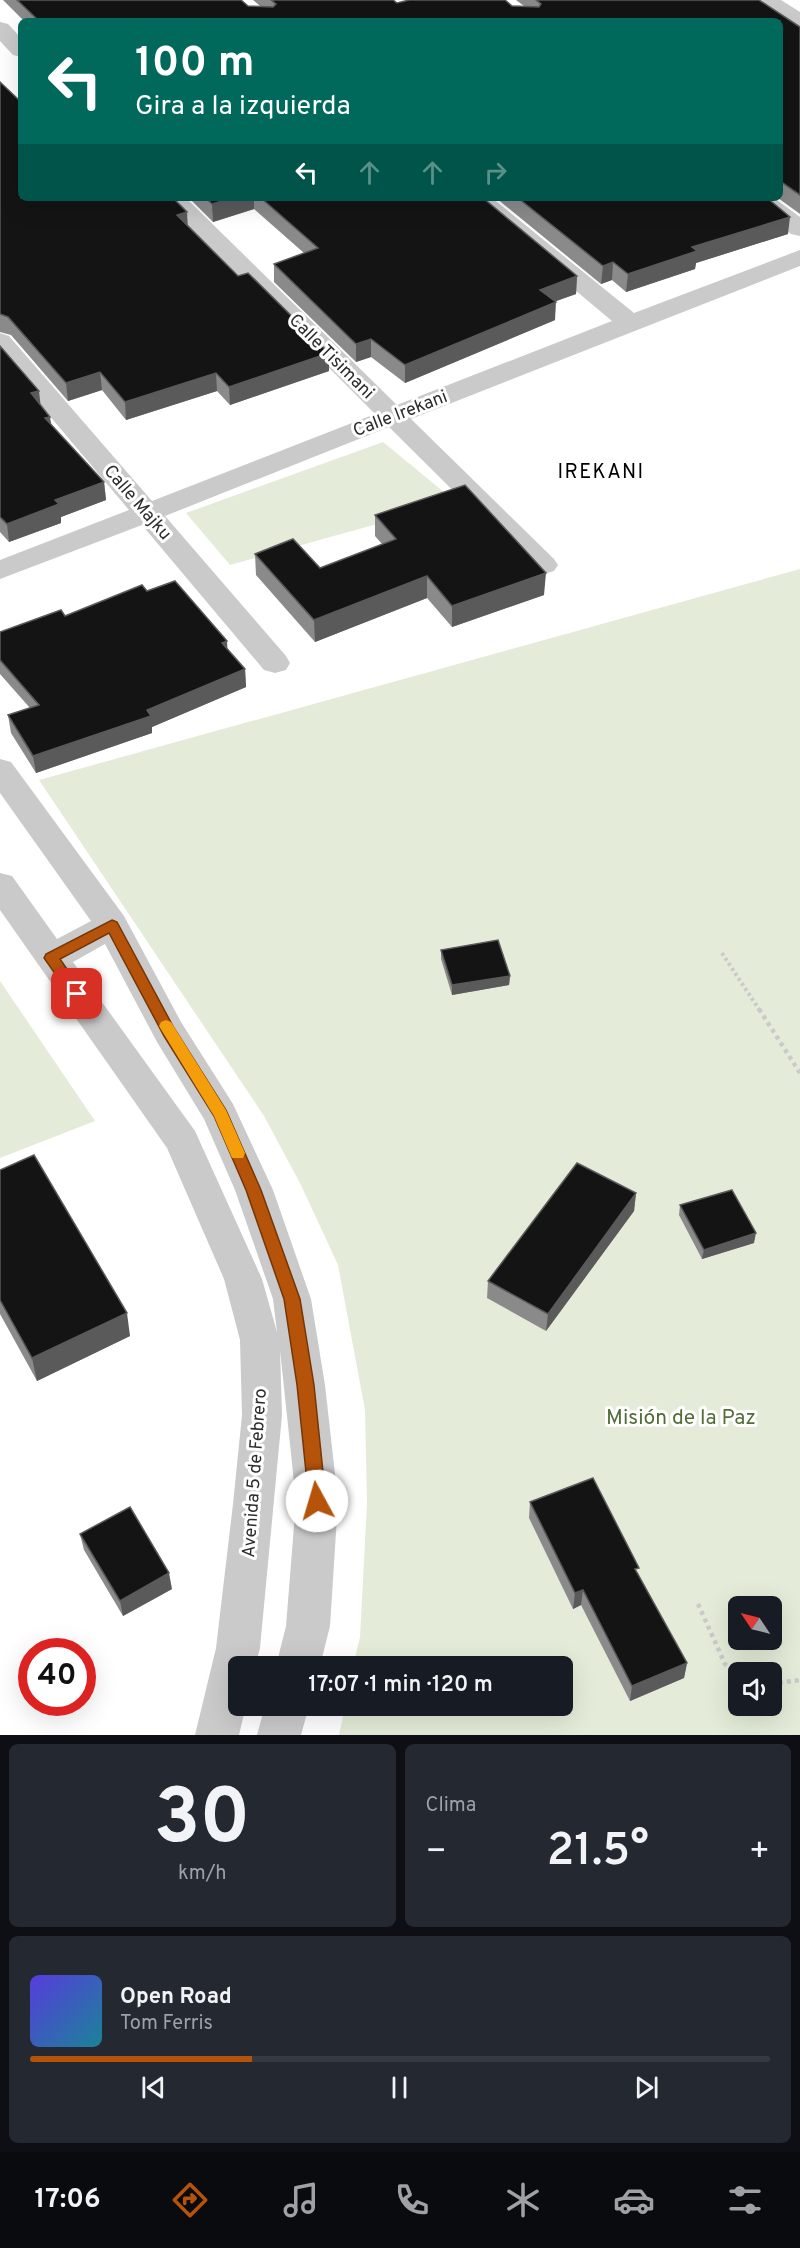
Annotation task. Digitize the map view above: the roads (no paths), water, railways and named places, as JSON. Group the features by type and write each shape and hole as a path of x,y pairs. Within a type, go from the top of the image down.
{"street":[{"path":"766,0 800,21"},
{"path":"0,29 18,47"},
{"name":"Calle Tisimani","path":"175,201 544,565"},
{"path":"481,201 630,324"},
{"path":"763,201 800,229"},
{"name":"Calle Irekani","path":"0,570 800,257"},
{"name":"Calle Majku","path":"0,340 276,663"},
{"path":"0,770 112,925 169,1032 220,1114 254,1190 292,1299 305,1385 317,1501 309,1626 301,1656"},
{"name":"Avenida 5 de Febrero","path":"0,885 182,1141 243,1279 260,1340 262,1415 254,1504 238,1648 218,1735"},
{"path":"51,958 112,925"},
{"path":"279,1735 284,1716"}],"district":[{"name":"IREKANI","path":"601,471"}],"park label":[{"name":"Misión de la Paz","path":"681,1417"}]}
